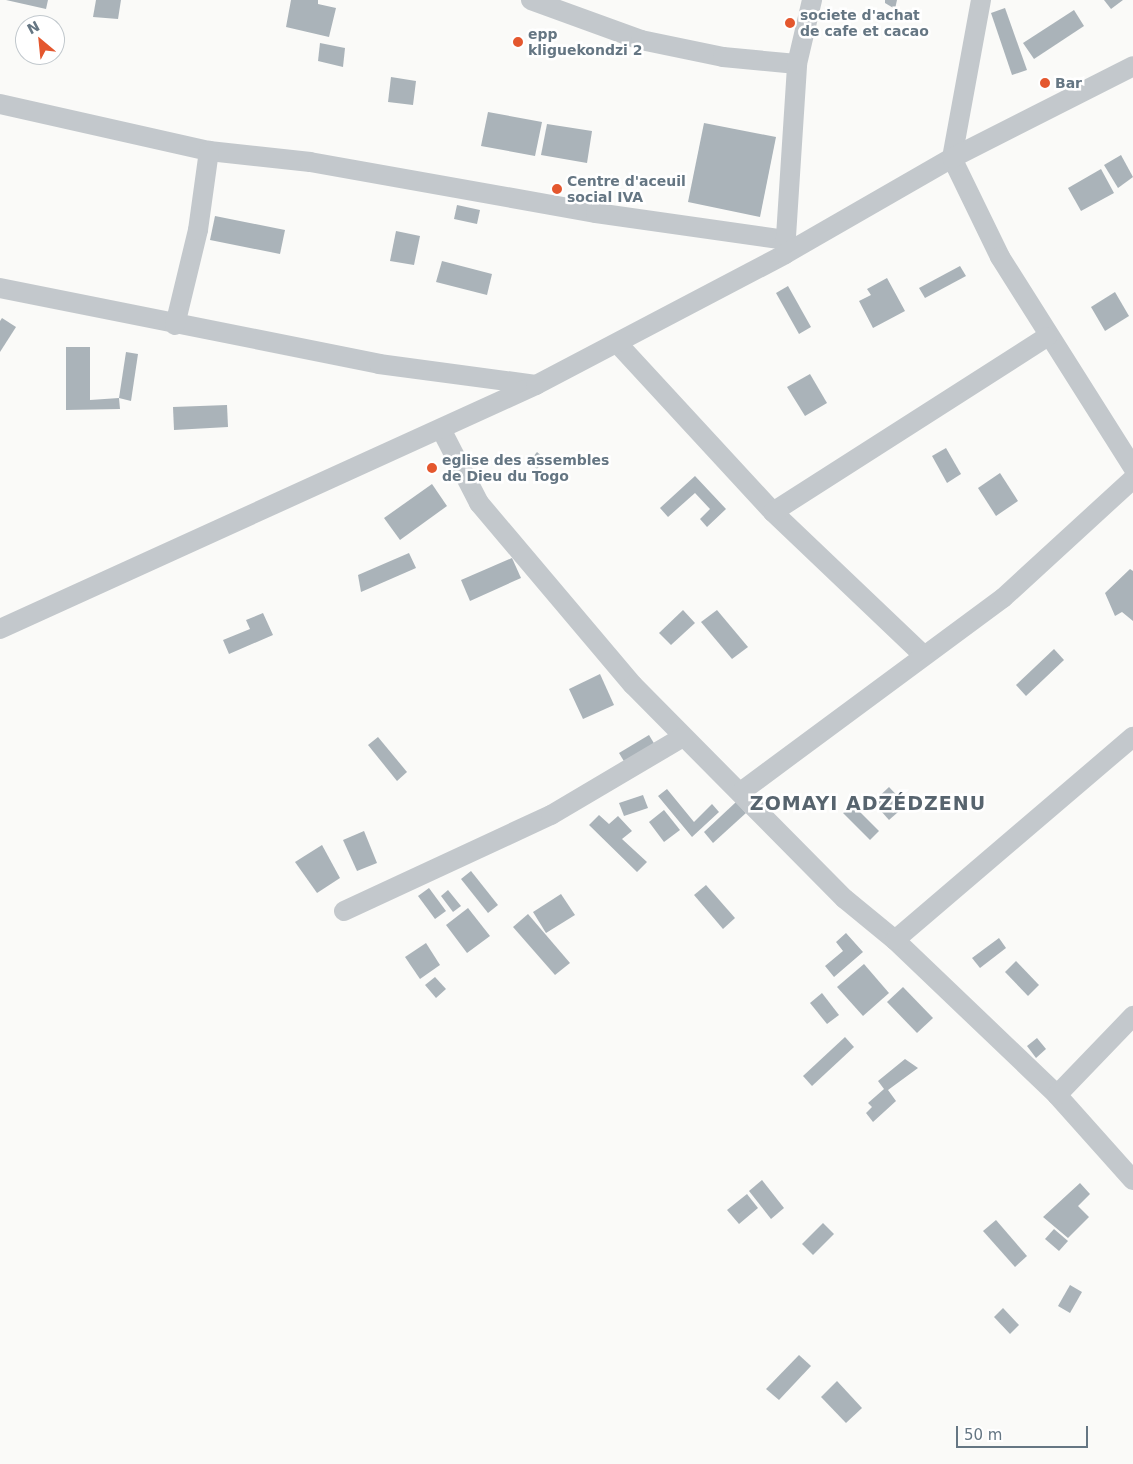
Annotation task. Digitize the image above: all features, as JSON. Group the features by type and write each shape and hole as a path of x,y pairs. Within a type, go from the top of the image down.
{"street":[{"path":"532,0 641,40 723,57 797,64"},
{"path":"785,247 797,64 812,0"},
{"path":"981,0 952,158 1000,257 1047,337 1133,467"},
{"path":"0,629 442,431 536,385 618,344 785,247 952,158 1130,75"},
{"path":"0,104 209,151 310,162 785,247"},
{"path":"175,325 198,230 209,151"},
{"path":"0,288 175,325 379,364 536,385"},
{"path":"773,512 1047,337"},
{"path":"618,344 773,512 924,655"},
{"path":"442,431 479,503 683,736 742,791 845,899 895,940 1057,1096 1133,1180"},
{"path":"742,791 1003,598 1133,479"},
{"path":"344,910 551,815 683,736"},
{"path":"895,940 1133,737"},
{"path":"1057,1096 1133,1016"}],"building":[{"path":"6,0 48,0 46,9"},
{"path":"96,0 121,0 118,19 93,17"},
{"path":"291,0 318,0 318,4 336,8 329,37 286,27"},
{"path":"885,0 897,0 895,9 885,3"},
{"path":"1104,0 1123,0 1111,9"},
{"path":"1005,8 1027,70 1012,75 991,13"},
{"path":"1074,10 1084,26 1034,59 1023,43"},
{"path":"320,43 345,48 343,67 318,61"},
{"path":"391,77 416,81 413,105 388,102"},
{"path":"488,112 542,122 535,156 481,146"},
{"path":"704,123 776,137 760,217 688,202"},
{"path":"547,124 592,131 587,163 541,155"},
{"path":"1121,155 1133,177 1118,188 1104,165"},
{"path":"1101,169 1114,193 1081,211 1068,188"},
{"path":"457,205 480,210 477,224 454,219"},
{"path":"215,216 285,230 280,254 210,240"},
{"path":"396,231 420,236 414,265 390,261"},
{"path":"442,261 492,274 487,295 436,282"},
{"path":"960,266 966,276 925,298 919,288"},
{"path":"887,278 905,311 873,328 859,301 871,295 867,289"},
{"path":"788,286 811,327 799,334 776,293"},
{"path":"1115,292 1129,316 1105,331 1091,307"},
{"path":"2,318 16,327 0,352 0,321"},
{"path":"66,347 90,347 90,400 119,398 120,409 66,410"},
{"path":"126,352 138,354 131,401 119,398"},
{"path":"810,374 827,403 805,416 787,387"},
{"path":"227,405 228,427 174,430 173,407"},
{"path":"946,448 961,474 947,483 932,456"},
{"path":"537,452 545,459 537,469 529,462"},
{"path":"1000,473 1018,501 996,516 978,488"},
{"path":"695,476 726,509 707,527 700,519 710,509 695,493 668,517 660,508"},
{"path":"432,484 447,506 400,540 384,518"},
{"path":"409,553 416,568 361,592 358,575"},
{"path":"512,558 521,578 470,601 461,580"},
{"path":"1130,569 1133,571 1133,621 1122,612 1115,616 1105,593"},
{"path":"683,610 695,623 671,645 659,633"},
{"path":"717,610 748,647 732,659 701,622"},
{"path":"263,613 273,635 229,654 223,640 250,629 246,620"},
{"path":"1054,649 1064,660 1026,696 1016,685"},
{"path":"600,674 614,705 583,719 569,689"},
{"path":"649,735 655,745 625,763 619,753"},
{"path":"378,737 407,772 397,781 368,745"},
{"path":"889,787 906,805 889,820 873,802"},
{"path":"667,789 694,822 712,804 719,812 692,837 658,796"},
{"path":"643,795 648,808 624,816 619,803"},
{"path":"736,802 746,813 713,843 704,832"},
{"path":"852,804 879,831 870,840 843,813"},
{"path":"664,810 680,830 664,842 649,822"},
{"path":"599,815 609,824 618,816 632,831 622,839 647,862 637,872 589,825"},
{"path":"364,831 377,863 357,871 343,840"},
{"path":"322,845 340,878 317,893 295,862"},
{"path":"471,871 498,905 488,913 461,879"},
{"path":"706,885 735,918 723,929 694,895"},
{"path":"429,888 446,911 435,919 418,896"},
{"path":"448,890 461,906 453,912 441,896"},
{"path":"561,894 575,915 546,933 533,912"},
{"path":"468,908 490,936 467,953 446,925"},
{"path":"528,914 570,963 555,975 513,927"},
{"path":"846,933 863,952 834,977 825,966 843,951 836,942"},
{"path":"999,938 1006,948 980,968 972,958"},
{"path":"426,943 440,965 420,979 405,957"},
{"path":"1016,961 1039,985 1028,996 1005,972"},
{"path":"864,964 889,993 863,1016 837,987"},
{"path":"435,977 446,989 436,998 425,985"},
{"path":"903,987 933,1018 917,1033 887,1002"},
{"path":"822,993 839,1015 827,1024 810,1003"},
{"path":"845,1037 854,1047 812,1086 803,1076"},
{"path":"1037,1038 1046,1049 1036,1058 1027,1046"},
{"path":"905,1059 918,1068 888,1090 896,1101 873,1122 866,1113 872,1107 868,1103 884,1089 878,1081"},
{"path":"762,1180 784,1208 771,1219 749,1191"},
{"path":"1080,1183 1090,1194 1078,1206 1089,1217 1068,1238 1043,1217"},
{"path":"747,1194 758,1208 739,1224 727,1210"},
{"path":"996,1220 1027,1256 1015,1267 983,1231"},
{"path":"823,1223 834,1234 813,1255 802,1244"},
{"path":"1054,1229 1068,1241 1059,1251 1045,1239"},
{"path":"1070,1285 1082,1292 1070,1313 1058,1306"},
{"path":"1003,1308 1019,1325 1010,1334 994,1317"},
{"path":"799,1355 811,1366 779,1400 766,1389"},
{"path":"837,1381 862,1408 846,1423 821,1397"}],"place":[{"name":"societe d'achat de cafe et cacao","path":"790,23"},
{"name":"epp kliguekondzi 2","path":"518,42"},
{"name":"Bar","path":"1045,83"},
{"name":"Centre d'aceuil social IVA","path":"557,189"},
{"name":"eglise des assembles de Dieu du Togo","path":"432,468"}],"district":[{"name":"ZOMAYI ADZÉDZENU","path":"868,804"}]}
